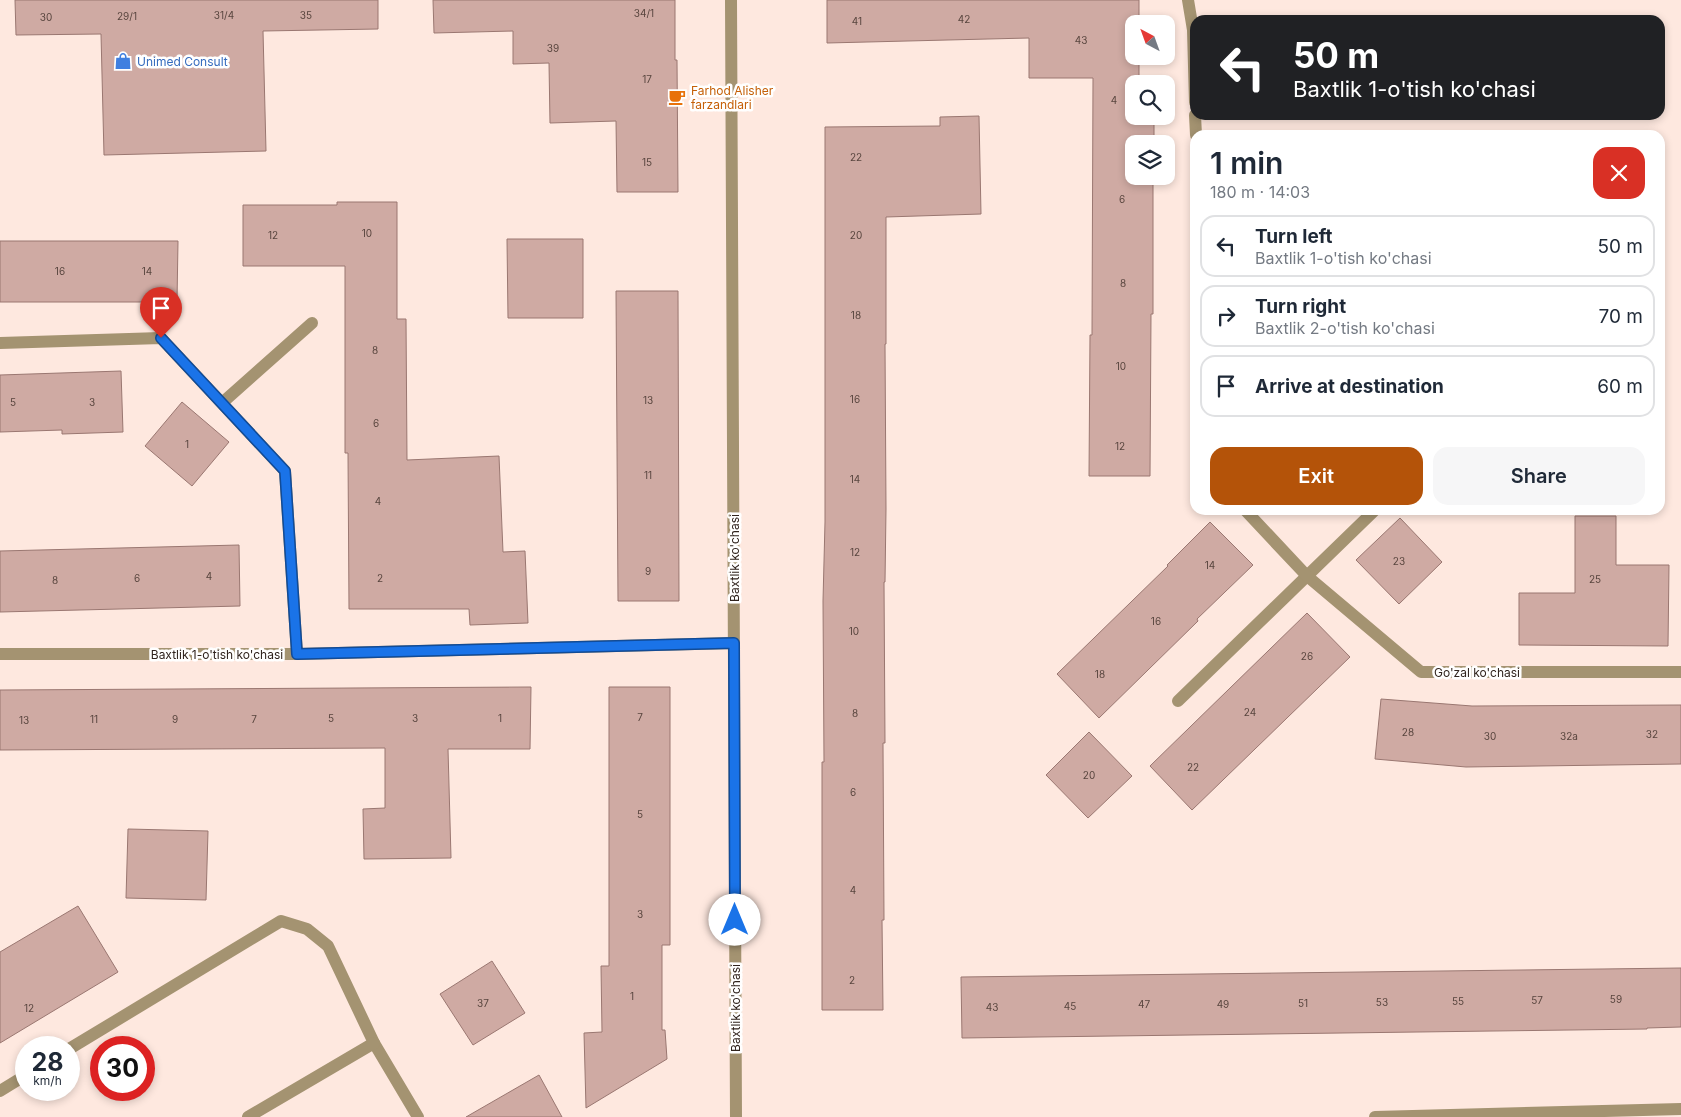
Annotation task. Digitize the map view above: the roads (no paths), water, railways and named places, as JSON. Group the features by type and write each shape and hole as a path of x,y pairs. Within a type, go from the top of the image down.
{"street":[{"name":"Baxtlik ko'chasi","path":"731,0 736,1117"},
{"path":"1188,0 1190,15"},
{"path":"222,403 312,323"},
{"path":"0,343 161,338 285,471 297,654"},
{"name":"Go'zal ko'chasi","path":"1250,515 1307,576 1421,672 1681,672"},
{"path":"1178,701 1370,515"},
{"name":"Baxtlik 1-o'tish ko'chasi","path":"0,654 297,654 734,643"},
{"path":"80,1042 281,921 307,929 328,946 374,1043 418,1117"},
{"path":"248,1117 374,1043"},
{"path":"0,1091 15,1082"},
{"path":"1375,1117 1681,1110"}],"place":[{"name":"Unimed Consult","path":"123,61"},
{"name":"Farhod Alisher farzandlari","path":"677,97"}]}
